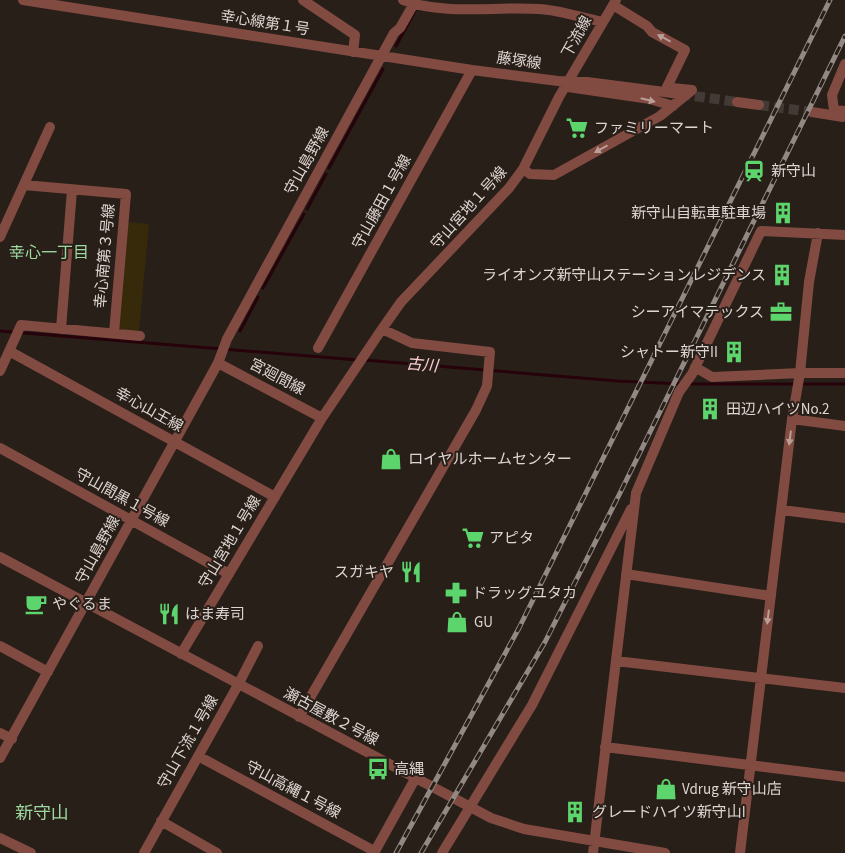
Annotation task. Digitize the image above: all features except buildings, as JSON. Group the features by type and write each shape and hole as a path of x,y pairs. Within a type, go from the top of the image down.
{"street":[{"name":"幸心線第１号","path":"23,0 69,4 353,52"},
{"path":"303,0 355,35 353,52"},
{"path":"403,0 454,10 541,4 603,22"},
{"name":"守山島野線","path":"0,758 219,359 225,339 382,56 415,2"},
{"path":"570,81 666,87 685,50 652,32 647,26 614,3"},
{"name":"下流線","path":"524,169 570,81 614,3"},
{"name":"藤塚線","path":"353,52 472,70 680,94"},
{"path":"845,64 832,95 834,110 845,111"},
{"name":"守山藤田１号線","path":"318,348 472,70"},
{"path":"570,81 673,106"},
{"name":"守山宮地１号線","path":"181,654 322,418 401,302 509,188 524,169 530,174 554,175 660,116 692,90 666,87"},
{"path":"737,102 759,105"},
{"path":"812,112 845,117"},
{"path":"0,237 50,128"},
{"name":"幸心南第３号線","path":"24,185 126,194 114,333"},
{"path":"61,329 72,190"},
{"path":"593,853 636,493 679,394 694,370 761,230 845,235"},
{"path":"740,853 792,419 800,373 809,282 818,233"},
{"path":"0,371 14,338 22,325 140,336"},
{"path":"299,717 476,410 487,386 490,352 412,343 382,329"},
{"name":"幸心山王線","path":"9,351 275,497"},
{"name":"宮廻間線","path":"219,359 322,418"},
{"path":"694,370 712,377 845,373"},
{"path":"792,419 845,426"},
{"name":"守山間黒１号線","path":"0,448 229,574"},
{"path":"442,853 532,705 635,501"},
{"path":"782,510 845,518"},
{"name":"瀬古屋敷２号線","path":"0,557 491,818 524,829 665,853"},
{"path":"626,574 771,596"},
{"path":"0,646 48,672"},
{"name":"守山下流１号線","path":"144,853 258,646"},
{"path":"616,661 845,688"},
{"path":"0,733 12,739"},
{"path":"606,747 845,777"},
{"name":"守山高縄１号線","path":"198,756 374,852"},
{"path":"374,852 416,779"},
{"path":"161,821 217,853"},
{"path":"0,838 31,853"}],"shaded area":[{"path":"128,222 149,224 139,331 118,329"}],"waterway":[{"path":"396,46 416,9"},
{"path":"329,168 383,69"},
{"path":"307,209 326,174"},
{"path":"263,288 304,214"},
{"path":"240,331 258,297"},
{"name":"古川","path":"0,331 358,360"},
{"name":"古川","path":"364,360 618,381 682,384"},
{"name":"古川","path":"688,384 845,384"}],"tunnel":[{"path":"680,94 737,102"},
{"path":"759,105 812,112"}],"railway":[{"path":"396,853 519,628 830,0"},
{"path":"421,853 545,642 845,36"}],"place":[{"name":"ファミリーマート","path":"577,128"},
{"name":"新守山","path":"754,171"},
{"name":"新守山自転車駐車場","path":"783,213"},
{"name":"ライオンズ新守山ステーションレジデンス","path":"782,275"},
{"name":"シーアイマテックス","path":"781,312"},
{"name":"シャトー新守II","path":"734,352"},
{"name":"田辺ハイツNo.2","path":"710,409"},
{"name":"ロイヤルホームセンター","path":"391,459"},
{"name":"アピタ","path":"473,538"},
{"name":"スガキヤ","path":"411,572"},
{"name":"ドラッグユタカ","path":"456,593"},
{"name":"やぐるま","path":"36,604"},
{"name":"はま寿司","path":"169,614"},
{"name":"GU","path":"457,622"},
{"name":"高縄","path":"378,769"},
{"name":"Vdrug 新守山店","path":"666,789"},
{"name":"グレードハイツ新守山I","path":"575,812"}],"district":[{"name":"幸心一丁目","path":"49,253"},
{"name":"新守山","path":"42,813"}]}
